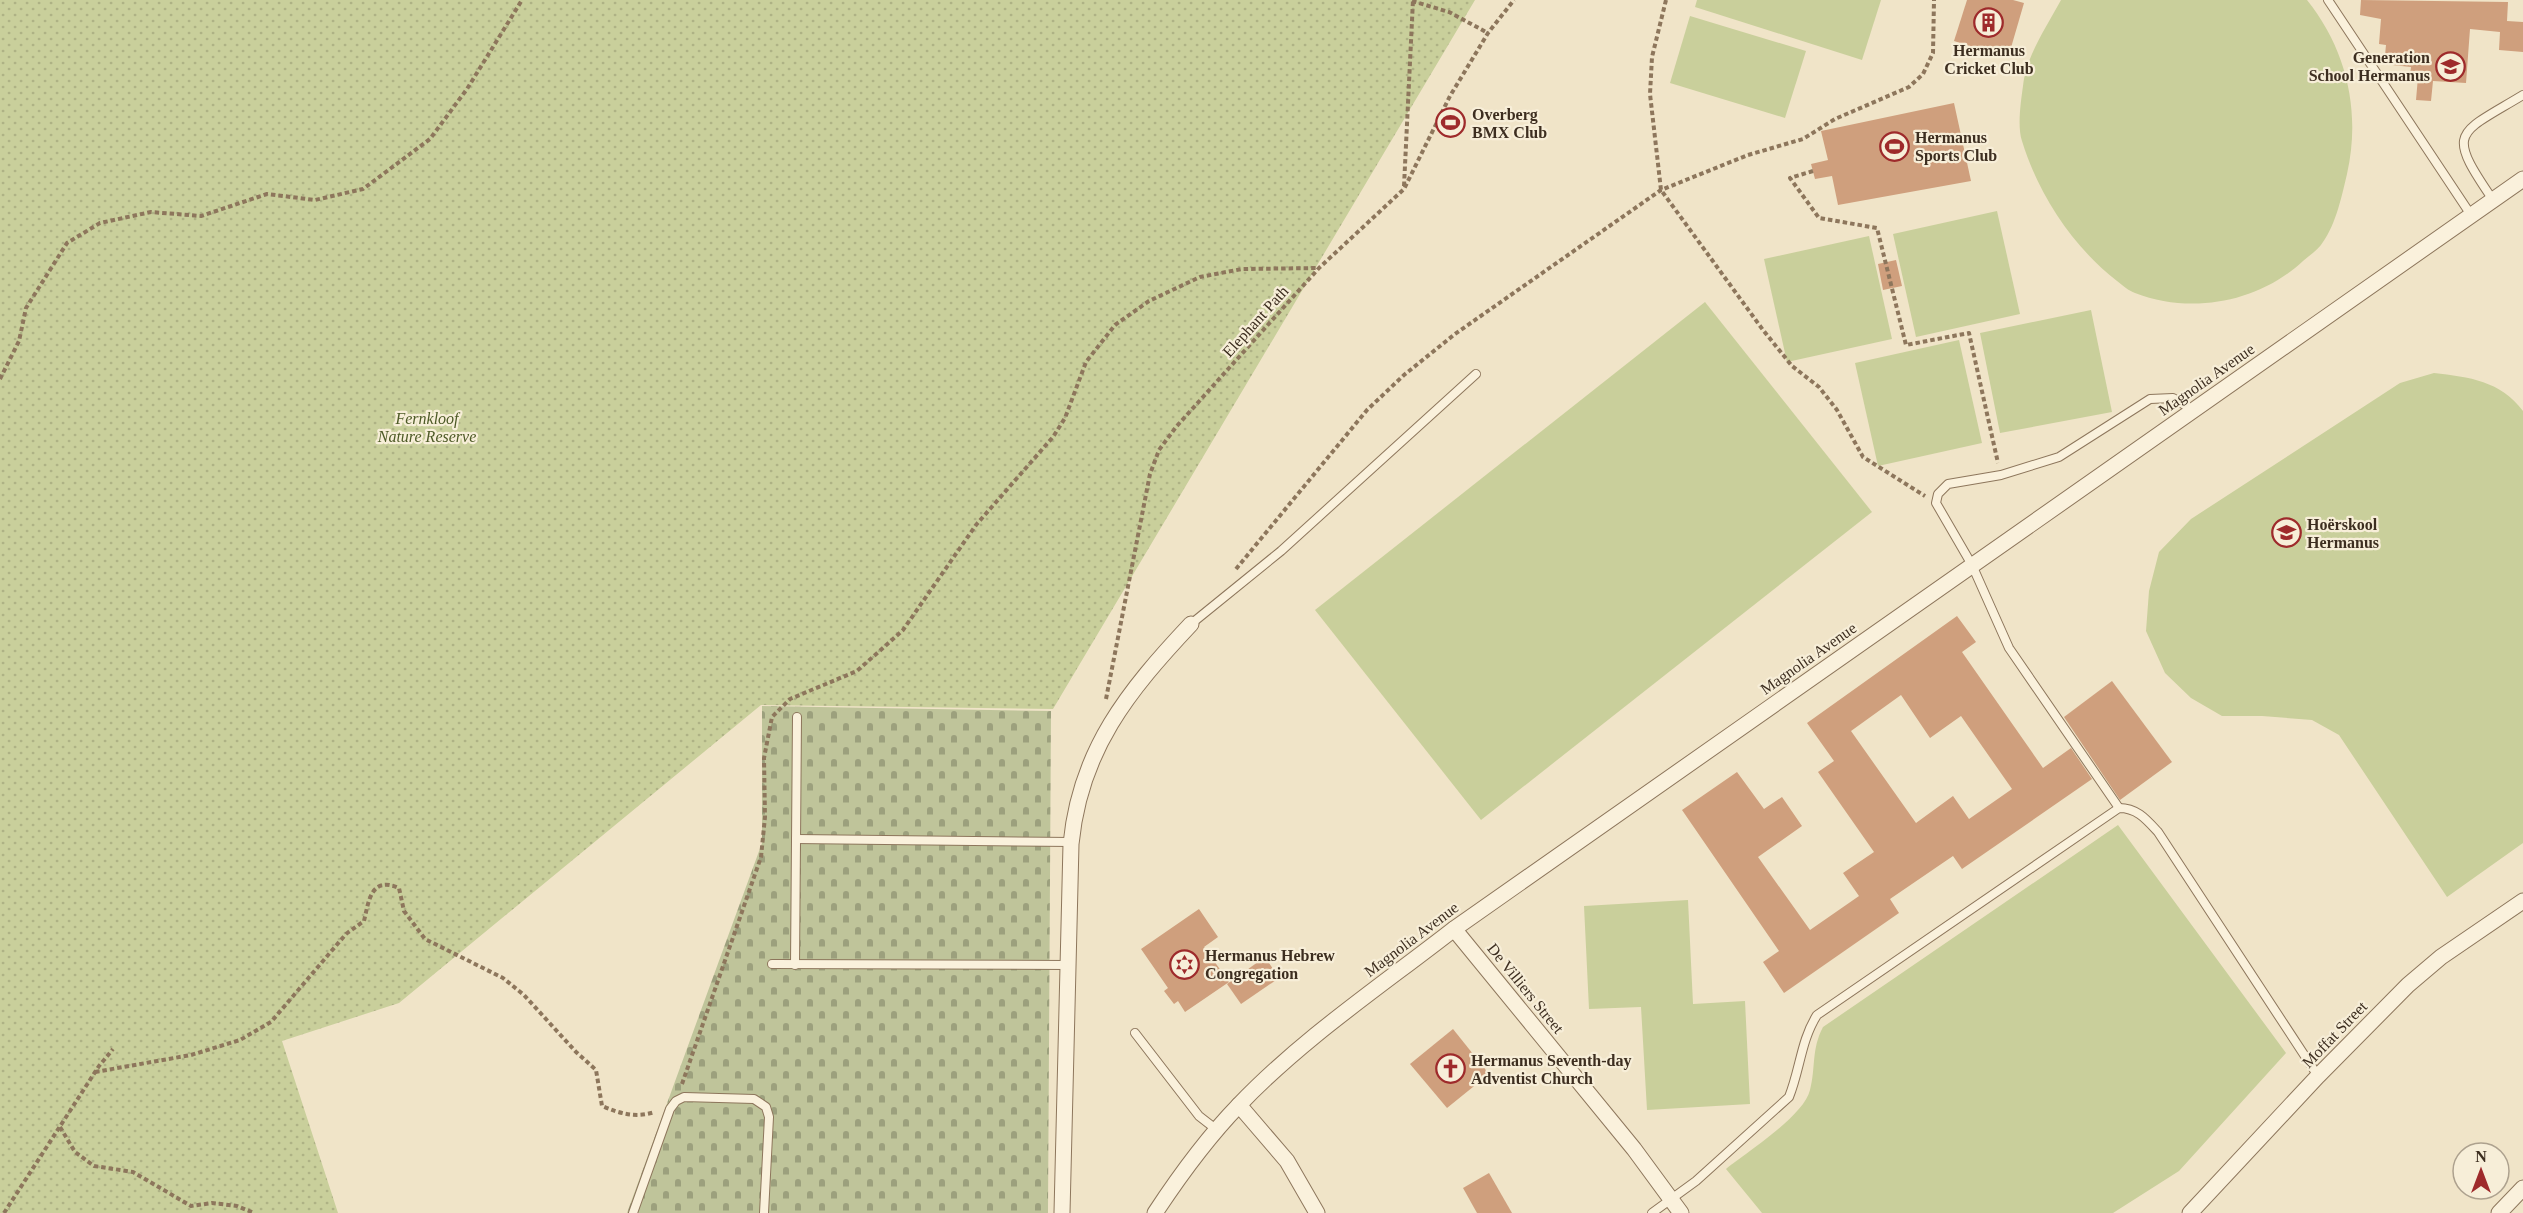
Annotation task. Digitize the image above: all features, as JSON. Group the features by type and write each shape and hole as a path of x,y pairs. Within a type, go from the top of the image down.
{"street":[{"name":"Magnolia Avenue","path":"1155,1213 1216,1130 1239,1105 1337,1018 1454,929 2523,179"},
{"path":"1062,1213 1072,842 1079,792 1098,744 1142,680 1191,624"},
{"name":"Moffat Street","path":"2190,1213 2318,1076 2425,970 2523,901"},
{"name":"De Villiers Street","path":"1454,929 1672,1198 1680,1213"},
{"path":"1239,1105 1287,1161 1317,1213"},
{"path":"2499,1213 2523,1188"}],"lane":[{"path":"2328,0 2471,215"},
{"path":"2493,200 2471,168 2462,143 2466,133 2475,125 2523,95"},
{"path":"1191,624 1281,551 1476,374"},
{"path":"2119,808 2009,648 1972,565 1936,503 1938,494 1948,484 2001,475 2059,457 2150,399 2173,398 2193,411"},
{"path":"795,965 797,717"},
{"path":"1652,1213 1696,1180 1789,1098 1796,1082 1808,1029 1817,1015 2119,808 2128,808 2144,816 2158,832 2318,1076"},
{"path":"796,839 1072,842"},
{"path":"772,964 1068,965"},
{"path":"1135,1033 1199,1116 1216,1130"},
{"path":"633,1213 670,1109 676,1101 684,1098 750,1099 759,1101 766,1107 769,1117 764,1213"}],"path":[{"path":"0,379 19,341 26,308 67,243 100,223 151,212 201,216 267,194 315,200 363,189 430,139 468,89 522,0"},
{"name":"Elephant Path","path":"1104,708 1120,614 1150,474 1159,450 1176,427 1319,268 1404,189 1450,96 1488,33 1514,0"},
{"path":"1666,0 1652,57 1650,94 1661,190 1770,339 1792,366 1819,387 1837,410 1863,457 1936,503"},
{"path":"1235,570 1367,410 1404,375 1455,334 1661,190 1748,155 1803,139 1835,119 1909,87 1923,74 1933,53 1934,0"},
{"path":"1404,189 1412,1 1449,12 1488,33"},
{"path":"1813,171 1790,178 1819,218 1877,228 1906,345 1969,333 2001,475"},
{"path":"676,1101 761,857 765,817 764,758 772,717 790,699 857,671 903,630 976,525 1053,437 1065,418 1086,362 1115,325 1149,301 1200,277 1242,270 1319,268"},
{"path":"95,1072 191,1055 240,1040 271,1022 346,934 364,921 370,895 378,886 390,884 399,888 404,912 425,939 503,978 524,995 576,1053 596,1070 602,1106 620,1114 643,1116 670,1109"},
{"path":"4,1213 95,1072 113,1049"},
{"path":"60,1127 75,1152 94,1166 133,1172 191,1206 212,1203 237,1206 254,1213"}],"green space":[{"name":"Fernkloof Nature Reserve","path":"0,0 1475,0 1053,709 761,705 399,1003 282,1041 338,1213 0,1213"},
{"path":"1697,0 1881,0 1862,60 1695,7"},
{"path":"2061,0 2307,0 2321,19 2341,61 2351,105 2351,151 2347,174 2332,227 2319,247 2285,275 2266,286 2224,301 2179,303 2157,300 2130,291 2101,267 2072,236 2047,200 2029,161 2021,135 2020,106 2028,64"},
{"path":"1690,16 1806,51 1785,118 1670,83"},
{"path":"1997,211 2020,314 1916,337 1893,234"},
{"path":"1869,236 1892,339 1787,362 1764,259"},
{"path":"1705,302 1872,512 1481,820 1315,610"},
{"path":"2091,310 2112,412 2000,433 1980,333"},
{"path":"1959,340 1982,443 1878,466 1855,363"},
{"path":"2434,373 2483,382 2505,393 2523,411 2523,843 2447,897 2339,735 2312,720 2222,716 2191,698 2165,673 2146,631 2149,591 2159,552 2191,519 2400,383"},
{"path":"762,706 1051,711 1048,1213 627,1213 762,843"},
{"path":"2118,825 2286,1053 2179,1171 2113,1213 1762,1213 1726,1169 1786,1122 1806,1100 1812,1082 1815,1051 1823,1027"},
{"path":"1688,900 1693,1004 1745,1001 1750,1104 1647,1110 1641,1007 1589,1009 1584,906"}],"building":[{"name":"Hermanus Cricket Club","path":"1967,0 2013,0 2024,3 2008,58 1954,41"},
{"path":"2361,0 2508,2 2507,21 2523,22 2523,52 2499,50 2500,32 2470,29 2466,83 2433,81 2431,101 2416,100 2418,77 2410,76 2411,67 2392,65 2393,56 2385,55 2386,45 2379,44 2381,19 2360,15"},
{"name":"Hermanus Sports Club","path":"1954,103 1971,181 1838,205 1832,176 1815,179 1811,164 1828,160 1821,131"},
{"path":"1896,260 1902,286 1883,290 1878,264"},
{"path":"1957,616 1976,642 1962,652 2043,768 2071,748 2092,779 1962,869 1953,856 1890,899 1899,913 1784,993 1763,962 1779,951 1682,810 1737,772 1764,809 1782,797 1802,826 1758,857 1810,930 1859,896 1843,873 1874,852 1818,772 1834,761 1807,723","holes":["1901,695 1930,738 1961,716 2012,789 1969,819 1953,796 1916,823 1851,731"]},
{"path":"2112,681 2172,762 2120,800 2064,717"},
{"name":"Hermanus Hebrew Congregation","path":"1199,909 1218,937 1204,947 1229,982 1185,1012 1178,1001 1174,1004 1164,991 1168,988 1141,949"},
{"path":"1265,957 1279,978 1241,1004 1227,984"},
{"name":"Hermanus Seventh-day Adventist Church","path":"1453,1029 1489,1074 1447,1108 1410,1064"},
{"path":"1489,1173 1512,1213 1477,1213 1463,1188"}],"place":[{"name":"Hermanus Cricket Club","path":"1989,22"},
{"name":"Generation School Hermanus","path":"2451,66"},
{"name":"Overberg BMX Club","path":"1451,123"},
{"name":"Hermanus Sports Club","path":"1894,146"},
{"name":"Hoërskool Hermanus","path":"2286,533"},
{"name":"Hermanus Hebrew Congregation","path":"1184,964"},
{"name":"Hermanus Seventh-day Adventist Church","path":"1450,1069"}]}
